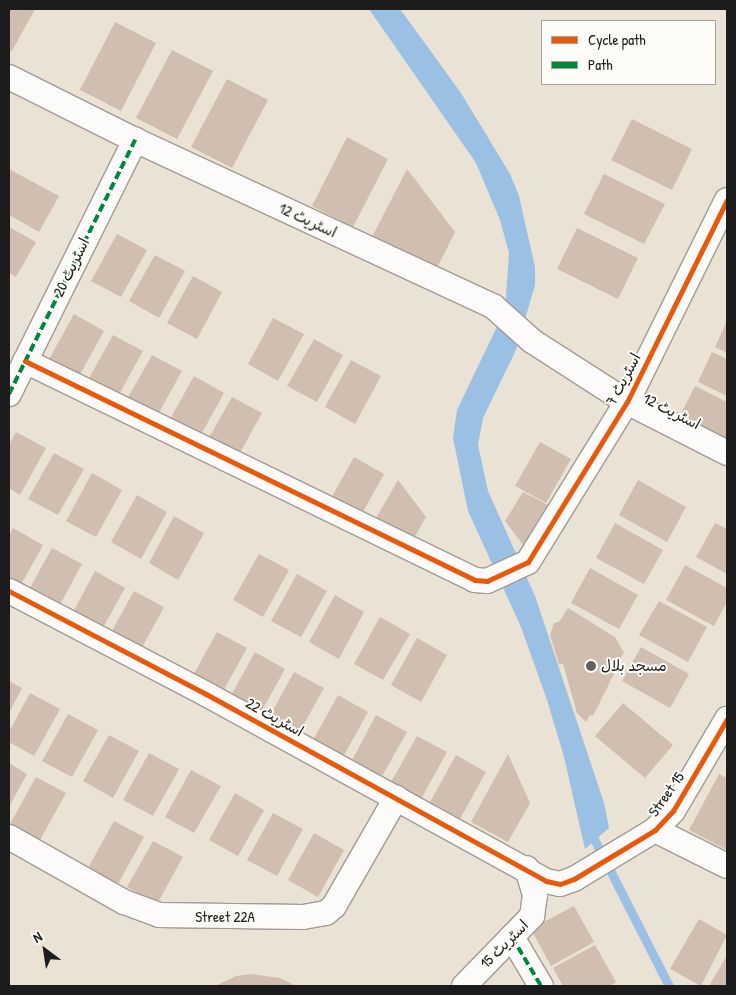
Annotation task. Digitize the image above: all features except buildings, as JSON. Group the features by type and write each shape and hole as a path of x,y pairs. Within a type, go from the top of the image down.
{"street":[{"name":"اسٹریٹ 12","path":"9,77 135,140 493,306 532,341 627,402 727,453"},
{"name":"اسٹریٹ 20","path":"9,394 135,140"},
{"name":"اسٹریٹ 7","path":"25,361 475,580 502,576 528,562 627,402 727,200"},
{"name":"اسٹریٹ 22","path":"9,591 527,868"},
{"name":"Street 15","path":"527,868 546,881 560,884 604,862 655,830 673,810 727,719"},
{"name":"Street 22A","path":"9,837 124,902 159,915 303,917 326,913 334,906 396,798"},
{"path":"655,830 727,866"},
{"name":"اسٹریٹ 15","path":"464,986 532,916 535,903 527,868"},
{"path":"512,936 541,986"}],"water":[{"path":"369,9 400,9 461,93 510,174 519,196 535,267 535,285 516,350 483,418 478,445 488,491 535,596 604,803 609,828 585,849 564,757 547,700 521,627 468,511 453,438 457,410 505,310 509,253 500,220 476,163"}],"waterway":[{"path":"590,831 669,986"}],"marked path":[{"path":"9,394 135,140"},
{"path":"512,937 541,986"}],"cycle path":[{"path":"25,361 475,580 487,581 528,562 627,402 727,200"},
{"path":"9,591 206,694 546,881 560,884 574,879 655,830 673,811 727,719"}],"place":[{"name":"مسجد بلال","path":"591,666"}]}
